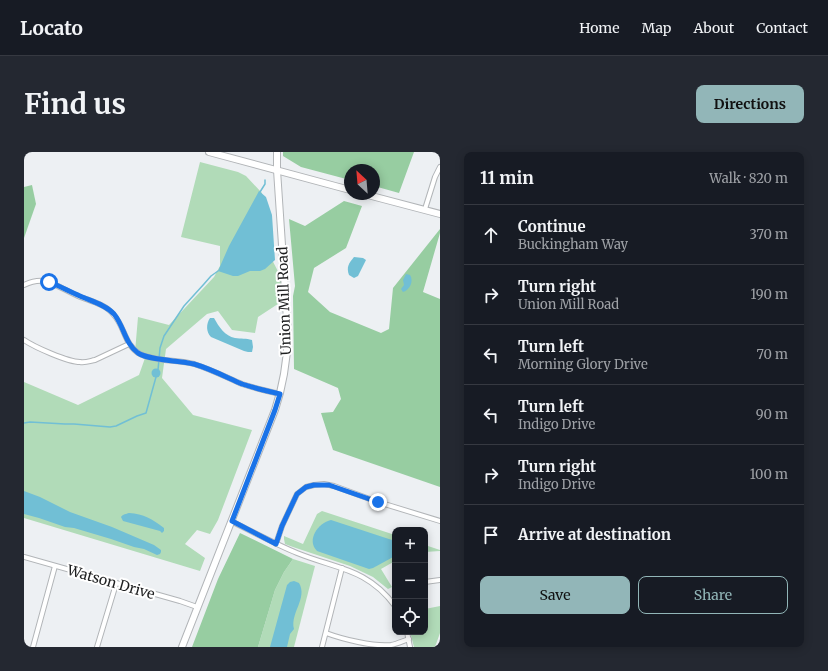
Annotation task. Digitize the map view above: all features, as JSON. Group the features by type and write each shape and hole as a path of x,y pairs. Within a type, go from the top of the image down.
{"street":[{"path":"208,152 344,188"},
{"name":"Union Mill Road","path":"182,647 275,410 285,371 288,351 288,335 277,152"},
{"path":"425,209 435,177 440,167"},
{"path":"380,199 440,214"},
{"path":"24,285 32,282 44,281 104,307 116,317 129,344 134,350 145,356 194,364 252,387 280,394"},
{"path":"24,340 68,360 79,362 90,362 129,344"},
{"path":"276,544 282,526 297,494 306,487 314,485 324,484 334,486 366,498 440,521"},
{"path":"232,521 276,544 306,557 356,573 367,579 382,591 392,602"},
{"name":"Watson Drive","path":"24,557 198,607"},
{"path":"33,647 55,566"},
{"path":"322,647 342,568"},
{"path":"428,582 440,580"},
{"path":"97,647 116,584"},
{"path":"326,633 363,644 377,646 392,645 409,639"},
{"path":"408,635 410,647"}],"green space":[{"path":"283,152 414,152 399,193 380,188 380,164 344,164 344,178 301,167 283,156"},
{"path":"200,162 238,172 246,176 262,193 269,254 283,281 284,300 258,317 255,333 232,330 218,311 207,314 166,349 162,378 193,415 252,430 218,520 210,534 197,530 185,544 205,558 200,571 24,518 24,382 78,405 139,375 145,358 135,352 138,317 169,325 214,277 220,266 220,246 181,237"},
{"path":"32,185 36,204 24,238 24,187"},
{"path":"344,201 362,206 346,248 314,268 308,292 330,312 381,333 389,329 393,288 440,229 423,292 440,299 440,487 333,450 321,413 333,412 341,399 338,388 294,369 293,296 295,286 289,219 305,226"},
{"path":"322,511 392,534 392,563 381,569 392,587 388,589 373,577 350,566 285,544 284,536 303,544 317,514"},
{"path":"240,533 293,559 284,572 275,590 258,647 192,647 218,579"},
{"path":"428,546 440,550 428,552"},
{"path":"293,559 315,566 294,647 258,647 275,590 284,572"},
{"path":"440,606 440,633 435,647 414,647 411,635 428,635 428,608"}],"water":[{"path":"259,191 266,197 272,215 275,260 265,269 260,271 250,271 238,276 233,276 218,271 229,246"},
{"path":"354,257 363,258 366,260 358,276 354,278 349,275 348,267 349,263"},
{"path":"406,274 410,275 412,280 408,289 403,292 401,289 404,285 403,280"},
{"path":"210,318 214,318 220,328 231,337 252,340 252,352 244,351 211,337 207,328"},
{"path":"154,369 158,369 160,373 158,377 154,377 152,375 152,371"},
{"path":"24,491 70,512 112,527 154,545 161,550 161,552 157,555 144,549 24,514"},
{"path":"129,513 139,514 156,522 164,528 164,531 162,533 160,531 123,521 121,517"},
{"path":"331,520 392,540 392,558 369,569 317,551 314,547 313,537 318,528"},
{"path":"294,581 299,583 301,594 294,617 294,629 290,634 287,647 270,647 287,585"}],"waterway":[{"path":"260,192 265,184 265,180"},
{"path":"158,370 160,348 164,336 184,306 211,276 218,271"},
{"path":"24,423 116,426 146,413 156,377"}],"route":[{"path":"49,282 104,307 113,313 122,327 129,344 134,350 145,356 194,364 252,387 280,394 232,521 276,544 282,526 297,494 306,487 324,484 329,485 378,502"}]}
